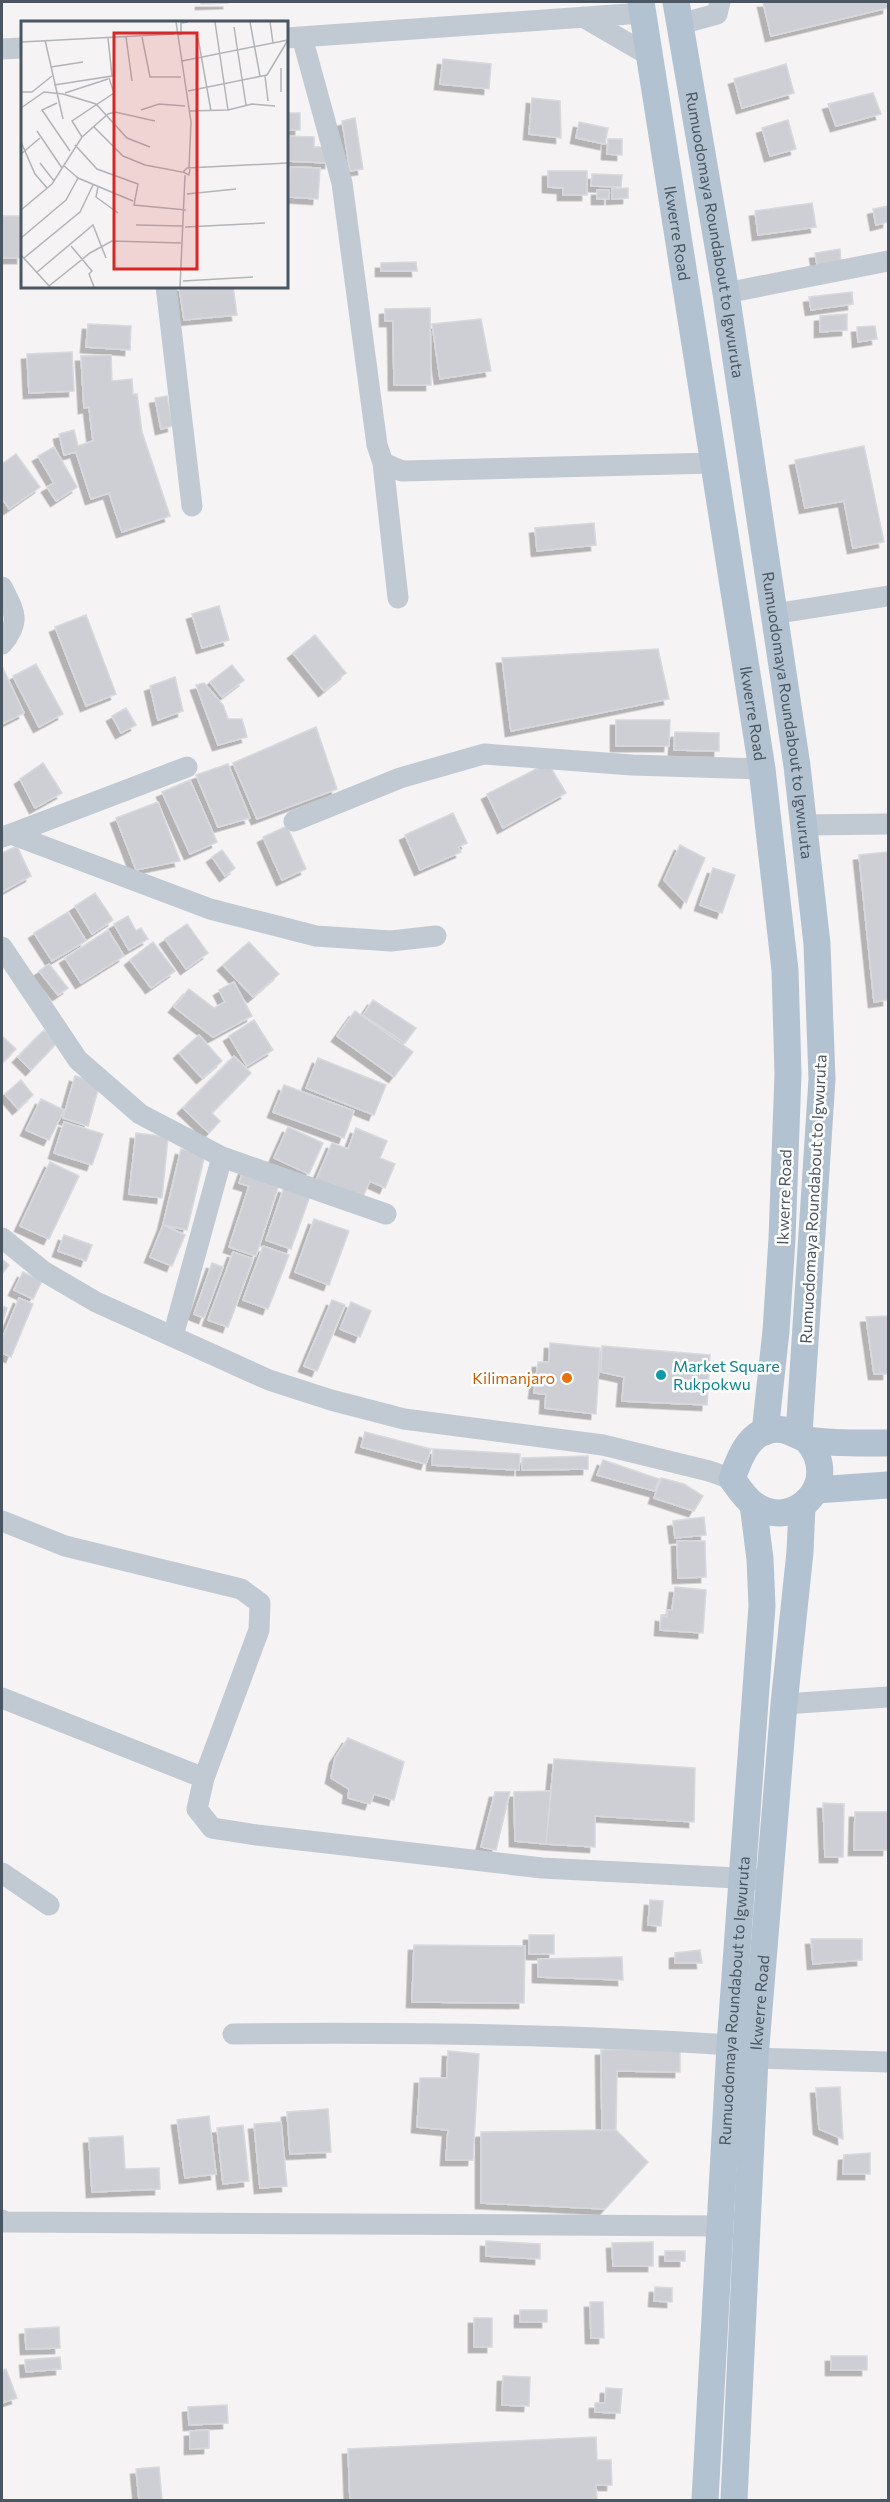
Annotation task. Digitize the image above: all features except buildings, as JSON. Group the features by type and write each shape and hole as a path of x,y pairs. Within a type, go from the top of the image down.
{"main road":[{"name":"Ikwerre Road","path":"642,7 762,769 785,970 788,1074 782,1239 776,1331 765,1432"},
{"path":"642,7 665,38 672,52 705,257 715,284 726,293"},
{"name":"Rumuodomaya Roundabout to Igwuruta","path":"678,13 726,293 805,825 817,944 822,1079 802,1437"},
{"path":"888,1443 848,1443 802,1437 782,1429 765,1432 747,1444 741,1453 732,1479 753,1504 764,1510 777,1512 790,1511 809,1498 888,1485"},
{"path":"802,1437 817,1454 820,1463 821,1473 809,1498"},
{"name":"Ikwerre Road","path":"734,2500 755,2058 784,1704 800,1552 809,1498"},
{"name":"Rumuodomaya Roundabout to Igwuruta","path":"705,2500 730,2045 762,1606 760,1559 753,1504"}],"street":[{"path":"678,13 717,14 720,2"},
{"path":"398,598 383,463 377,445 342,183 294,38 583,17 642,7"},
{"path":"583,17 650,56"},
{"path":"2,49 21,48"},
{"path":"726,293 888,261"},
{"path":"166,288 192,506"},
{"path":"383,463 402,471 714,463"},
{"path":"2,587 15,612 14,627 2,644"},
{"path":"773,614 888,596"},
{"path":"294,821 400,778 484,754 632,765 762,769"},
{"path":"6,835 187,767"},
{"path":"805,825 888,824"},
{"path":"6,835 210,909 316,936 391,941 436,936"},
{"path":"2,947 78,1060 140,1114 222,1157 386,1214"},
{"path":"173,1336 222,1157"},
{"path":"2,1238 43,1271 96,1302 269,1380 341,1403 404,1419 603,1445 709,1471 732,1479"},
{"path":"2,1521 65,1546 241,1588 260,1603 259,1630 204,1778 197,1809 212,1828 542,1868 770,1880"},
{"path":"784,1704 888,1697"},
{"path":"2,1698 204,1778"},
{"path":"2,1873 49,1905"},
{"path":"233,2034 393,2032 613,2037 730,2045"},
{"path":"755,2058 888,2062"},
{"path":"2,2220 5,2222 720,2226"}],"place":[{"name":"Market Square Rukpokwu","path":"661,1375"},
{"name":"Kilimanjaro","path":"567,1378"}]}
